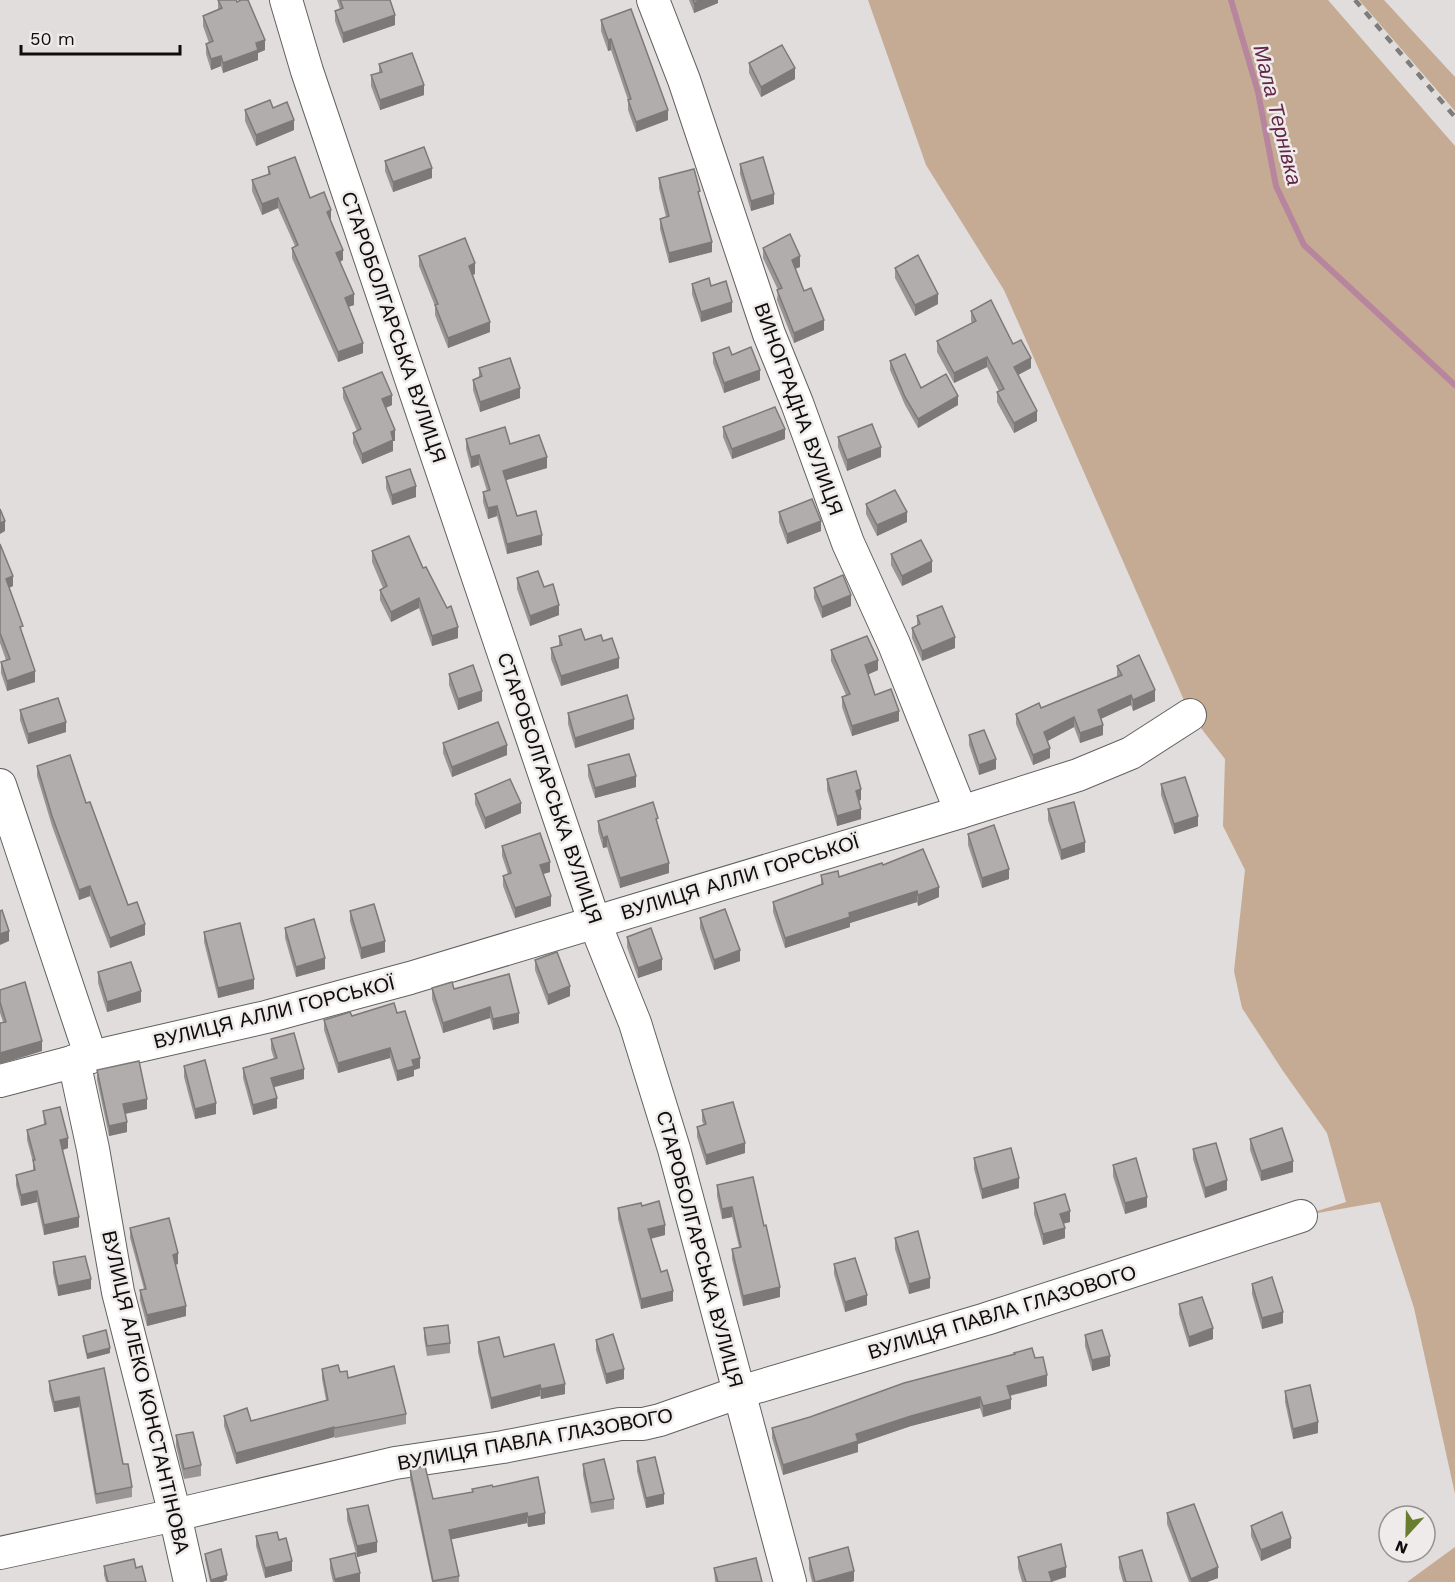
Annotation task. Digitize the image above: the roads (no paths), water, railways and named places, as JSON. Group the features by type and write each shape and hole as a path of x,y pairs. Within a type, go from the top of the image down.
{"street":[{"name":"СТАРОБОЛГАРСЬКА ВУЛИЦЯ","path":"286,0 307,71 594,921 635,1023 674,1149 790,1582"},
{"name":"ВИНОГРАДНА ВУЛИЦЯ","path":"653,0 684,80 769,334 848,543 894,644 961,812"},
{"name":"ВУЛИЦЯ АЛЛИ ГОРСЬКОЇ","path":"0,1081 83,1059 266,1017 410,978 961,812 1078,775 1131,753 1190,714"},
{"name":"ВУЛИЦЯ АЛЕКО КОНСТАНТІНОВА","path":"0,784 83,1059 93,1149 118,1292 190,1582"},
{"name":"ВУЛИЦЯ ПАВЛА ГЛАЗОВОГО","path":"0,1553 175,1515 395,1463 503,1447 620,1424 643,1424 660,1420 740,1392 987,1319 1300,1216"}],"waterway":[{"name":"Мала Тернівка","path":"1231,0 1258,92 1276,186 1304,245 1455,385"}],"railway":[{"path":"1355,0 1455,117"}]}
